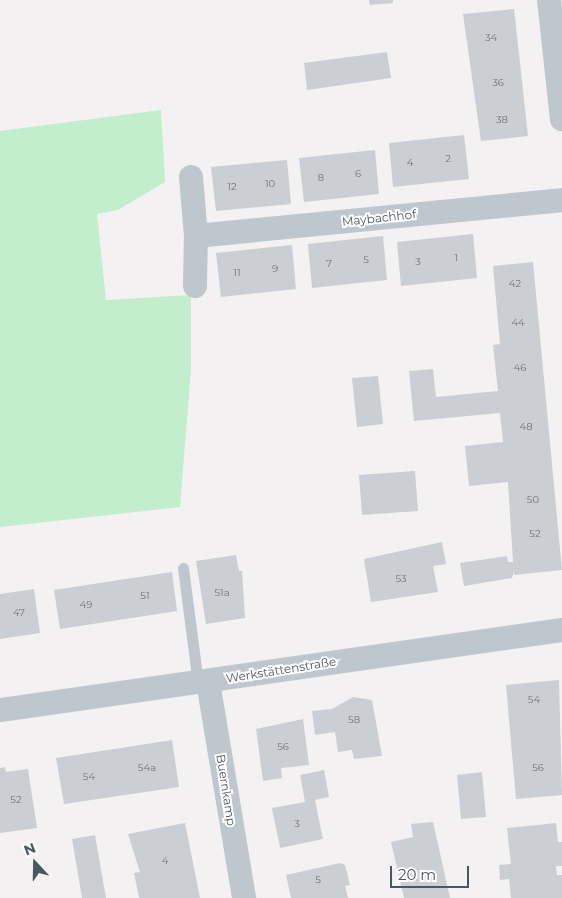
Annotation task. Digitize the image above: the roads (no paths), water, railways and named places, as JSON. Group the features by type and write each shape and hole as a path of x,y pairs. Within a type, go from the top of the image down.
{"street":[{"path":"549,0 562,119"},
{"path":"191,177 196,236 195,286"},
{"name":"Maybachhof","path":"196,236 562,200"},
{"name":"Werkstättenstraße","path":"0,710 203,683 562,630"},
{"name":"Buernkamp","path":"203,683 244,898"}],"lane":[{"path":"183,568 203,683"}]}
